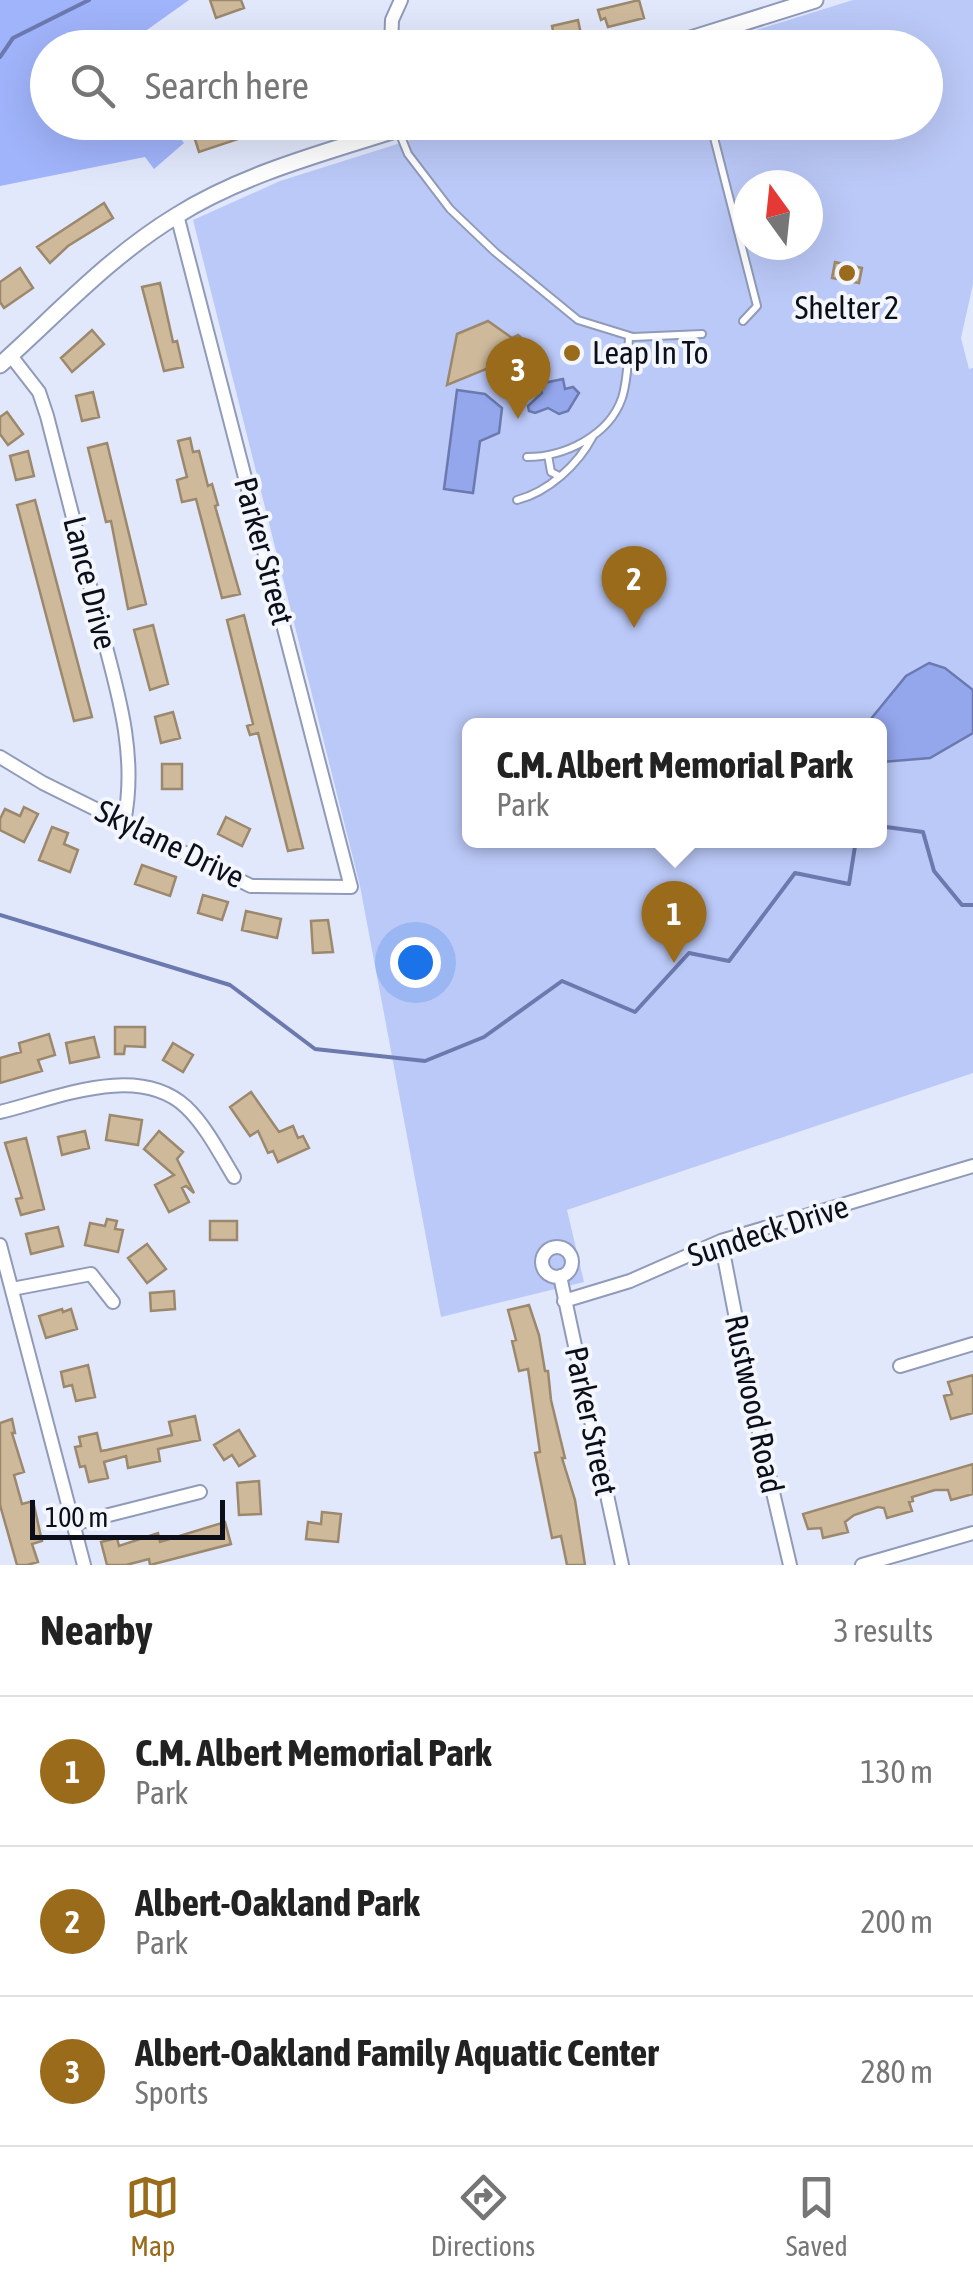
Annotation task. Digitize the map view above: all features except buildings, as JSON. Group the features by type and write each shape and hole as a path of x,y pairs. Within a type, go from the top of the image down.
{"street":[{"path":"392,30 401,0"},
{"path":"729,30 816,0"},
{"path":"5,361 133,245 177,215 244,182 368,140"},
{"name":"Parker Street","path":"177,215 351,887"},
{"name":"Lance Drive","path":"5,361 39,392 48,416 128,747 131,790 124,822"},
{"name":"Skylane Drive","path":"0,757 251,886 351,887"},
{"path":"0,1112 109,1085 153,1088 184,1105 204,1128 234,1177"},
{"name":"Sundeck Drive","path":"564,1301 630,1281 722,1242 973,1166"},
{"name":"Rustwood Road","path":"722,1242 753,1408 790,1565"},
{"path":"0,1246 84,1565"},
{"path":"12,1289 90,1274 113,1302"},
{"name":"Parker Street","path":"560,1276 622,1565"},
{"path":"900,1366 973,1344"},
{"path":"73,1524 200,1492"},
{"path":"862,1565 973,1533"}],"lane":[{"path":"410,140 408,154 450,209 494,252 578,320 629,336 702,334"},
{"path":"715,140 757,306 743,321"},
{"path":"517,500 536,495 559,476 608,422 623,395 629,336"},
{"path":"527,457 548,454 593,436"},
{"path":"548,454 548,466 559,476"}],"shaded area":[{"path":"0,0 189,0 147,30 30,30 30,140 184,143 154,169 145,157 0,186"},
{"path":"853,0 973,0 973,284 961,338 969,369 973,368 973,1073 567,1210 584,1282 441,1317 360,886 193,220 280,181 410,140 943,140 943,30 756,30"},
{"path":"563,379 565,389 573,387 579,393 568,411 529,411 528,406 542,393 539,384"},
{"path":"457,390 485,394 502,408 499,433 480,441 473,493 444,489"},
{"path":"929,663 945,668 973,690 973,733 930,758 887,762 887,718 872,718 906,676"}],"waterway":[{"path":"0,57 13,38 89,0"},
{"path":"887,827 923,832 934,871 962,905 973,905"},
{"path":"0,915 230,985 315,1049 425,1061 484,1037 562,981 635,1012 689,953 729,961 795,873 849,884 855,848"}],"place":[{"name":"Shelter 2","path":"847,273"},
{"name":"Leap In To","path":"572,353"},
{"name":"Albert-Oakland Family Aquatic Center","path":"518,419"},
{"name":"Albert-Oakland Park","path":"634,628"},
{"name":"C.M. Albert Memorial Park","path":"674,963"}]}
